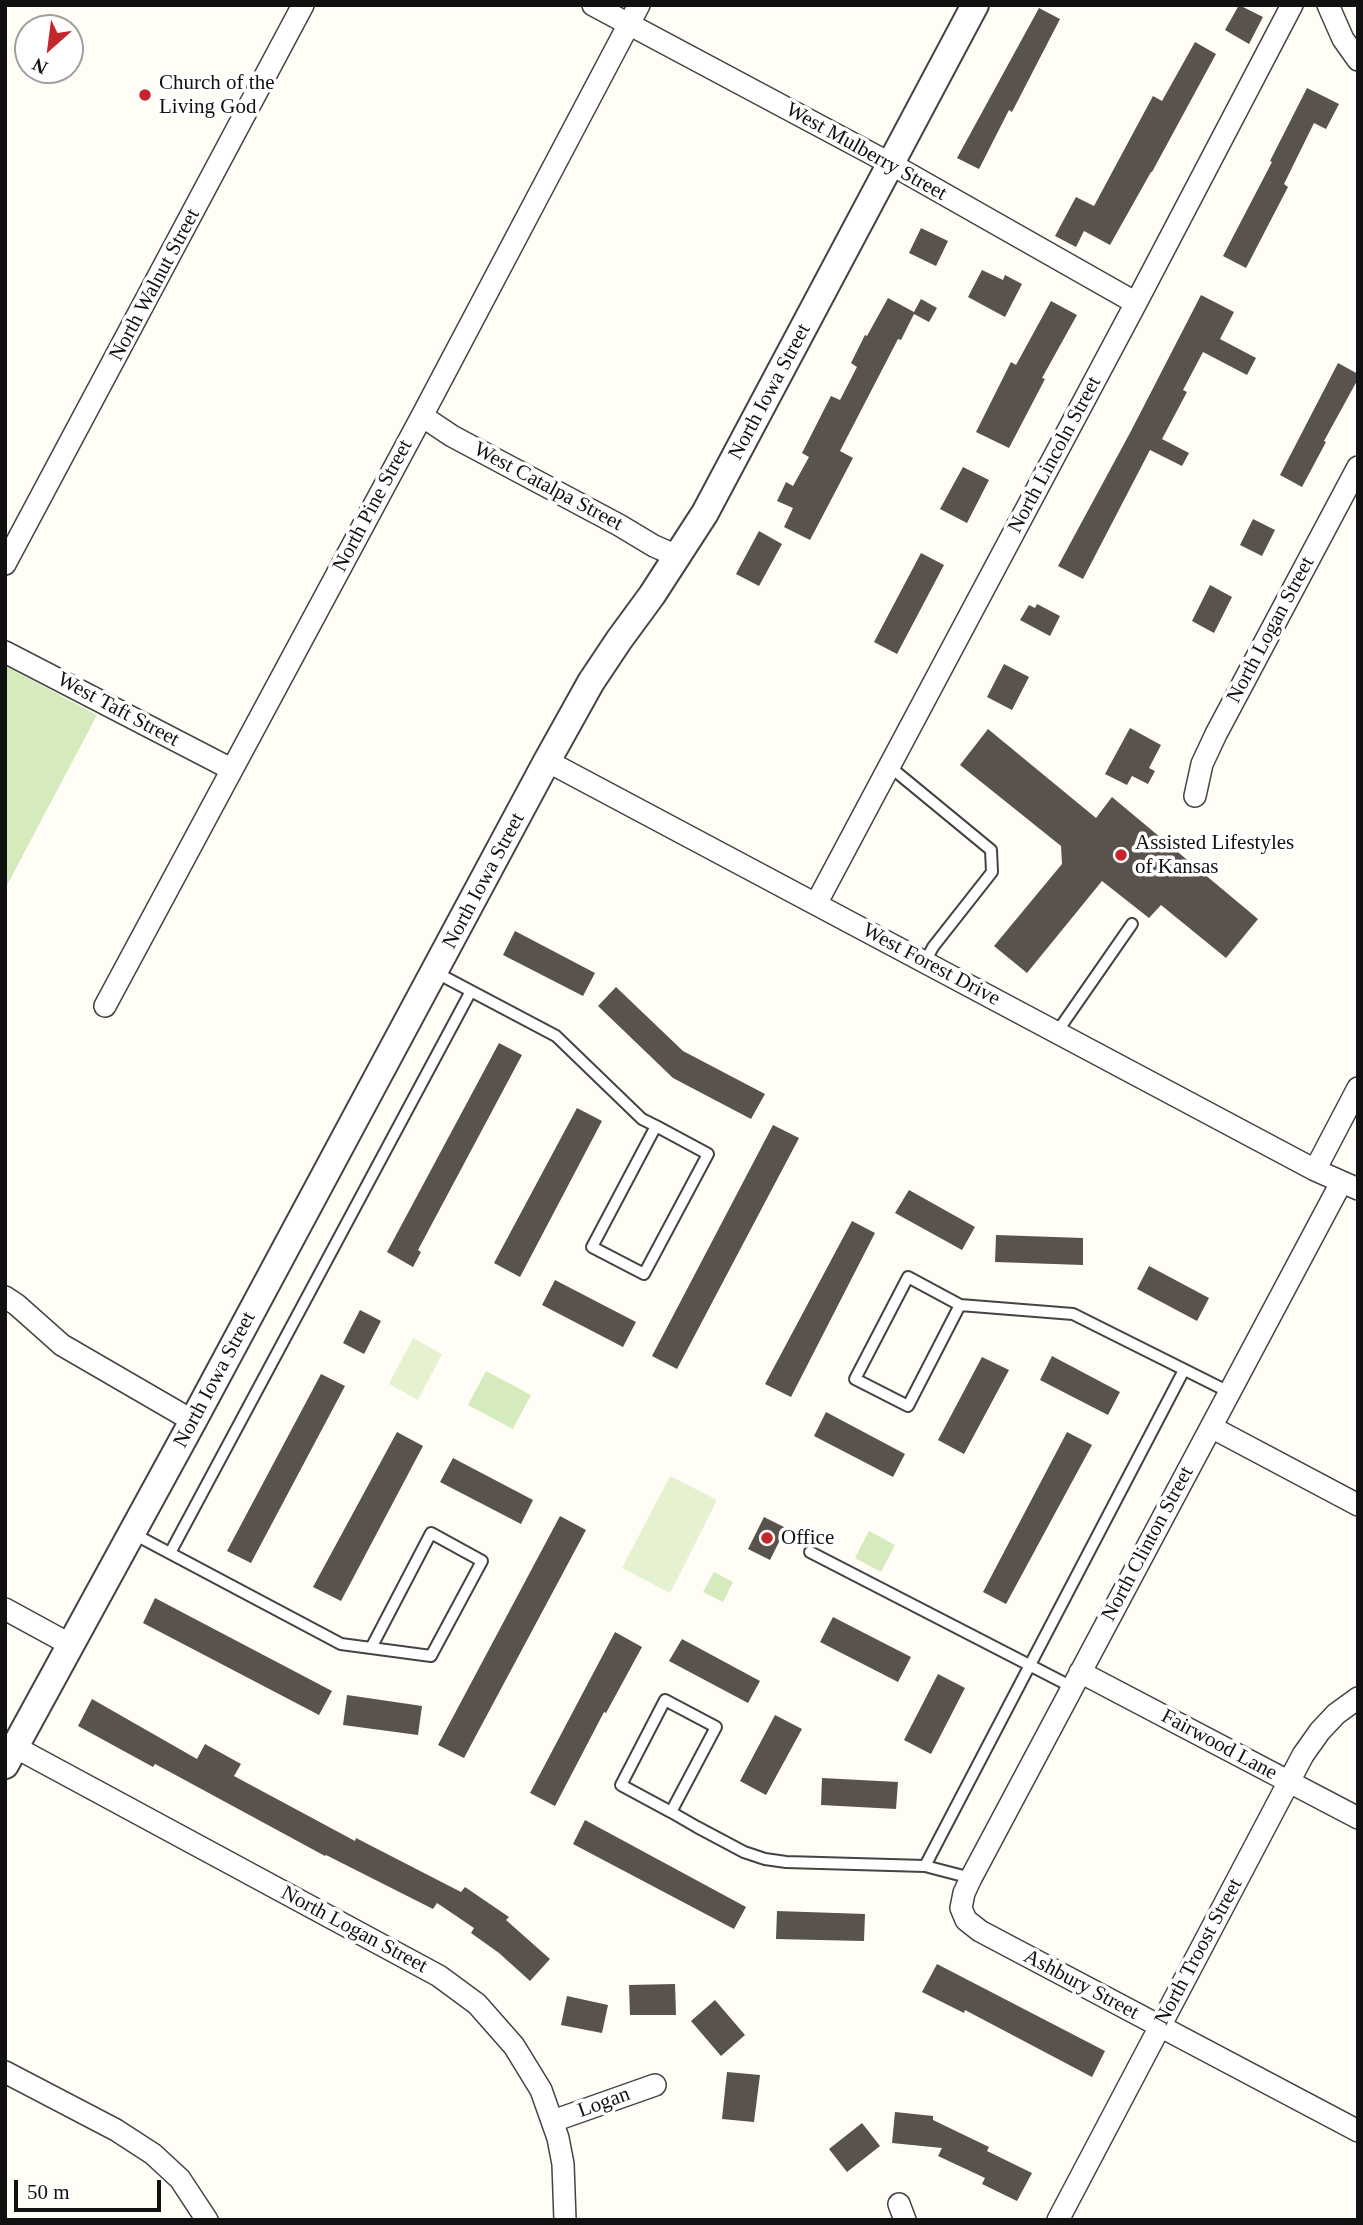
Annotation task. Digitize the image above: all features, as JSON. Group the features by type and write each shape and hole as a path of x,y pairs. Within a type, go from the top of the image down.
{"street":[{"name":"North Walnut Street","path":"5,564 303,5"},
{"name":"West Mulberry Street","path":"593,5 891,164 1136,303"},
{"name":"North Pine Street","path":"105,1006 639,5"},
{"name":"North Iowa Street","path":"10,1756 547,761 591,682 705,513 975,5"},
{"name":"North Lincoln Street","path":"816,904 1292,5"},
{"path":"1328,5 1343,39 1358,60"},
{"name":"West Catalpa Street","path":"422,416 452,436 677,556"},
{"name":"North Logan Street","path":"1195,796 1202,764 1216,734 1358,467"},
{"name":"West Taft Street","path":"5,652 231,769"},
{"name":"West Forest Drive","path":"547,761 1349,1186"},
{"path":"1315,1170 1358,1088"},
{"name":"North Clinton Street","path":"961,1908 971,1878 1229,1392 1349,1186"},
{"path":"5,1297 18,1305 61,1345 193,1421"},
{"path":"1211,1427 1358,1505"},
{"path":"5,1609 71,1645"},
{"name":"Fairwood Lane","path":"1076,1679 1358,1818"},
{"name":"North Troost Street","path":"1058,2220 1303,1755 1336,1714 1358,1698"},
{"name":"North Logan Street","path":"10,1756 439,1976 477,2004 514,2046 541,2090 553,2121 563,2164 565,2220"},
{"name":"Ashbury Street","path":"961,1908 966,1920 980,1931 1358,2131"},
{"path":"5,2072 116,2130 153,2154 180,2179 206,2220"},
{"name":"Logan","path":"553,2121 655,2085"}],"lane":[{"path":"889,766 991,849 992,872 933,947 925,962"},
{"path":"1057,1032 1132,924"},
{"path":"435,972 556,1036 642,1119 656,1126 708,1154 644,1274 592,1247 656,1126"},
{"path":"170,1553 471,991"},
{"path":"960,1305 908,1406 855,1379 908,1277 960,1305 1073,1314 1229,1392"},
{"path":"925,1866 1184,1370"},
{"path":"132,1534 341,1644 371,1648 432,1656 482,1561 431,1533 371,1648"},
{"path":"810,1552 1029,1665 1076,1679"},
{"path":"671,1812 716,1727 665,1700 621,1785 744,1852 765,1859 925,1866 971,1878"}],"green space":[{"path":"5,666 97,715 5,889"},
{"path":"413,1338 442,1354 418,1400 389,1384"},
{"path":"486,1371 531,1395 513,1429 468,1405"},
{"path":"670,1476 717,1500 670,1593 622,1568"},
{"path":"869,1531 895,1545 881,1572 855,1558"},
{"path":"714,1572 733,1582 723,1602 703,1592"}],"building":[{"path":"1239,5 1263,17 1249,44 1225,30"},
{"path":"1039,8 1060,19 979,169 957,158"},
{"path":"1195,42 1216,54 1110,245 1084,231 1076,247 1055,236 1076,197 1094,206 1153,96 1162,101"},
{"path":"1307,88 1339,104 1326,129 1314,123 1284,184 1288,187 1246,268 1223,256"},
{"path":"921,228 948,241 936,266 909,253"},
{"path":"982,270 1003,280 1005,275 1022,284 1005,317 968,297"},
{"path":"1201,295 1234,312 1220,339 1256,358 1247,375 1203,352 1183,390 1187,392 1162,439 1189,453 1182,466 1150,450 1083,579 1058,566"},
{"path":"888,298 914,312 921,299 937,308 929,322 914,314 901,340 898,339 840,451 853,458 810,540 784,527 793,508 777,501 786,482 793,486 809,457 802,453 831,396 840,400 857,367 851,363"},
{"path":"1051,301 1077,315 1042,378 1045,379 1009,448 976,432 1011,362 1016,365"},
{"path":"1338,363 1358,374 1358,379 1302,487 1280,475"},
{"path":"963,467 989,480 967,523 940,509"},
{"path":"1253,519 1275,530 1262,556 1240,545"},
{"path":"759,531 782,544 759,586 736,574"},
{"path":"921,553 944,565 897,654 874,642"},
{"path":"1210,585 1232,597 1214,633 1192,621"},
{"path":"1037,604 1060,616 1050,636 1020,620 1029,605 1035,608"},
{"path":"1004,664 1029,677 1012,710 987,697"},
{"path":"1130,728 1161,745 1149,768 1155,771 1148,784 1132,776 1127,785 1105,774"},
{"name":"Assisted Lifestyles of Kansas","path":"988,729 1096,818 1112,797 1258,919 1226,958 1161,905 1149,918 1102,881 1027,973 994,946 1062,864 1061,846 960,765"},
{"path":"515,931 595,973 583,996 503,955"},
{"path":"616,987 683,1051 765,1094 751,1119 673,1078 598,1006"},
{"path":"499,1043 522,1055 418,1250 421,1252 413,1267 387,1252"},
{"path":"577,1108 602,1121 520,1277 494,1263"},
{"path":"773,1125 799,1138 677,1369 652,1356"},
{"path":"909,1190 975,1227 962,1250 895,1213"},
{"path":"852,1221 875,1233 791,1397 765,1384"},
{"path":"996,1235 1083,1238 1083,1265 995,1262"},
{"path":"1149,1266 1209,1298 1197,1321 1137,1289"},
{"path":"555,1280 636,1322 623,1347 542,1305"},
{"path":"360,1310 381,1321 364,1354 343,1343"},
{"path":"1052,1356 1120,1392 1108,1415 1040,1380"},
{"path":"982,1357 1009,1370 964,1454 938,1440"},
{"path":"321,1374 345,1386 251,1563 227,1551"},
{"path":"826,1412 905,1454 893,1477 814,1436"},
{"path":"397,1432 423,1446 341,1601 313,1587"},
{"path":"1067,1432 1092,1445 1006,1604 983,1592"},
{"path":"453,1458 533,1500 521,1524 440,1482"},
{"path":"560,1516 586,1530 464,1758 438,1745"},
{"name":"Office","path":"764,1517 786,1528 770,1560 748,1549"},
{"path":"155,1598 332,1691 319,1715 143,1623"},
{"path":"833,1617 911,1657 898,1682 820,1642"},
{"path":"615,1632 642,1647 606,1713 604,1712 555,1806 530,1793"},
{"path":"682,1639 760,1681 748,1703 669,1661"},
{"path":"938,1674 965,1688 931,1754 904,1740"},
{"path":"347,1695 422,1706 418,1735 343,1725"},
{"path":"92,1699 197,1759 205,1744 241,1764 234,1776 355,1841 356,1838 461,1892 465,1887 509,1917 506,1920 550,1959 530,1981 499,1953 471,1933 474,1928 437,1903 433,1909 325,1856 155,1764 153,1767 78,1726"},
{"path":"775,1715 802,1729 766,1795 740,1781"},
{"path":"822,1778 898,1782 896,1809 821,1805"},
{"path":"585,1820 746,1907 734,1929 573,1844"},
{"path":"777,1911 865,1914 864,1941 776,1939"},
{"path":"937,1964 1105,2051 1092,2077 965,2010 964,2013 922,1992"},
{"path":"675,1984 676,2015 630,2015 629,1985"},
{"path":"567,1996 608,2005 602,2033 561,2025"},
{"path":"715,2000 745,2035 721,2056 691,2021"},
{"path":"727,2072 760,2075 754,2122 722,2119"},
{"path":"895,2112 933,2116 933,2120 989,2147 987,2151 1032,2173 1017,2201 982,2184 985,2178 938,2156 942,2148 892,2143"},
{"path":"862,2123 880,2146 847,2172 829,2149"}],"place":[{"name":"Church of the Living God","path":"145,95"},
{"name":"Assisted Lifestyles of Kansas","path":"1121,855"},
{"name":"Office","path":"767,1538"}]}
